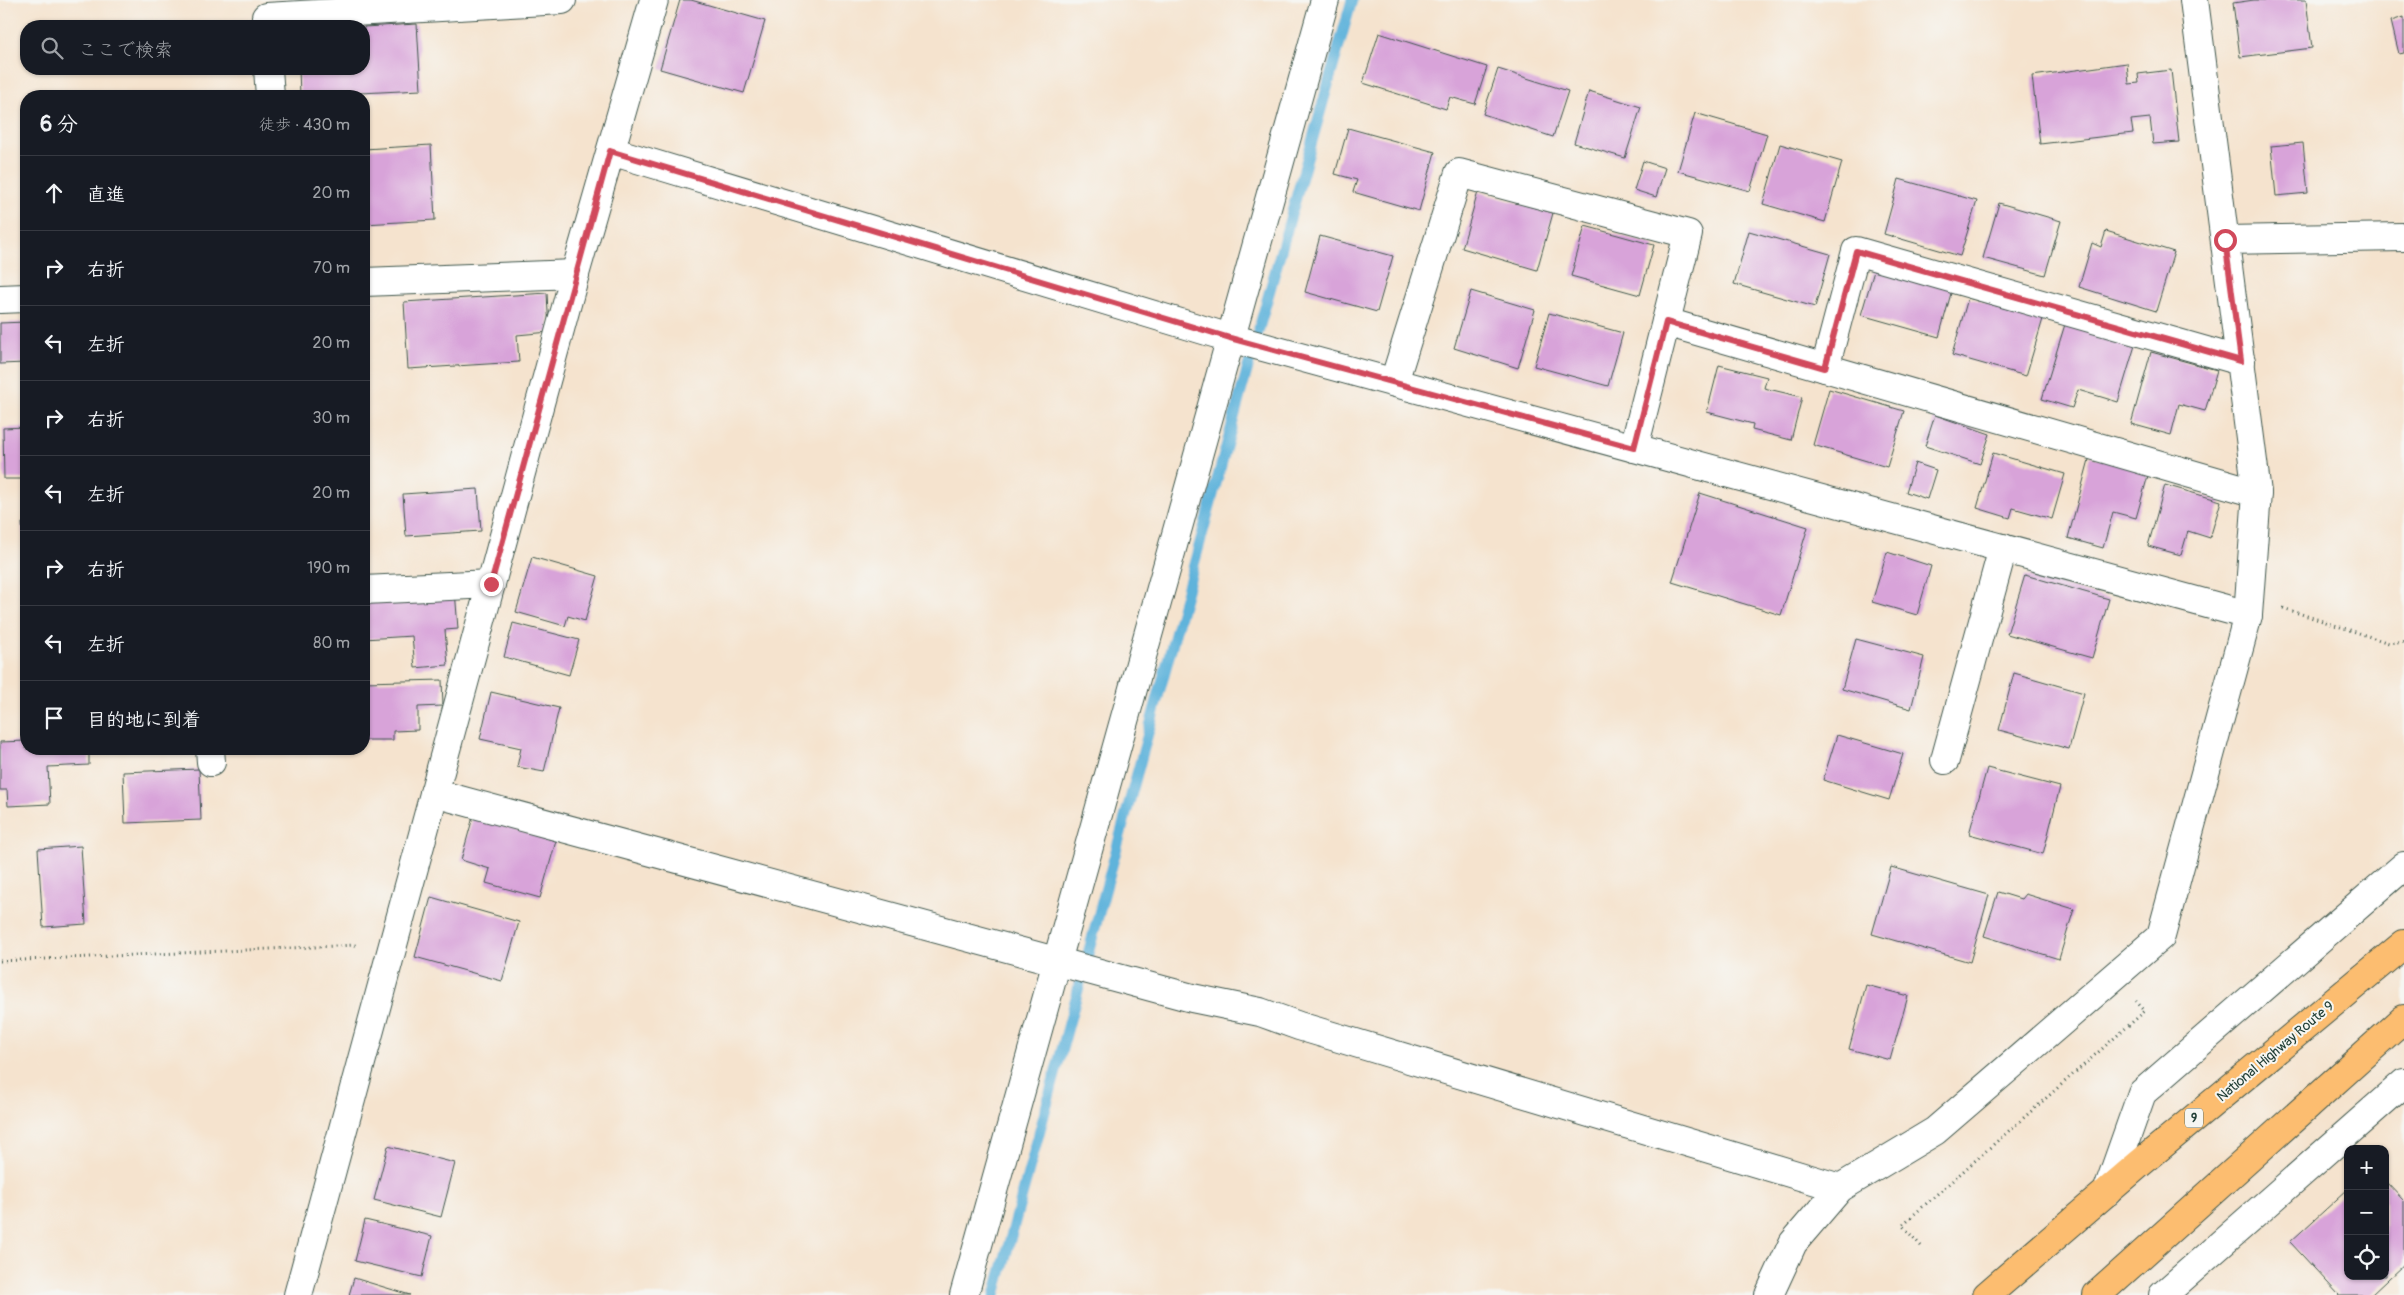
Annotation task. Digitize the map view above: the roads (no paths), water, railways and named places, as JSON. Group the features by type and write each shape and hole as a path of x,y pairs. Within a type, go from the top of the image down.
{"highway":[{"name":"National Highway Route 9","path":"1987,1295 2107,1192 2404,944"},
{"path":"2097,1295 2404,1019"}],"street":[{"path":"265,15 562,0"},
{"path":"298,1295 575,274 654,0"},
{"path":"964,1295 1055,961 1325,0"},
{"path":"1769,1295 1793,1243 1840,1188 1935,1131 2161,936 2249,606 2257,493 2194,0"},
{"path":"268,75 270,90"},
{"path":"610,151 1230,338 2003,548 2249,606"},
{"path":"1394,382 1459,172 1688,234 1634,448"},
{"path":"2225,240 2404,237"},
{"path":"1825,368 1856,251 2241,361"},
{"path":"370,282 575,274"},
{"path":"0,299 20,298"},
{"path":"1666,322 2257,493"},
{"path":"1945,760 2003,548"},
{"path":"370,590 491,584"},
{"path":"434,793 1192,998 1260,1012 1299,1026 1840,1188"},
{"path":"2107,1192 2142,1093 2404,866"},
{"path":"2163,1295 2404,1083"}],"waterway":[{"path":"995,1295 1241,392 1352,0"}]}
